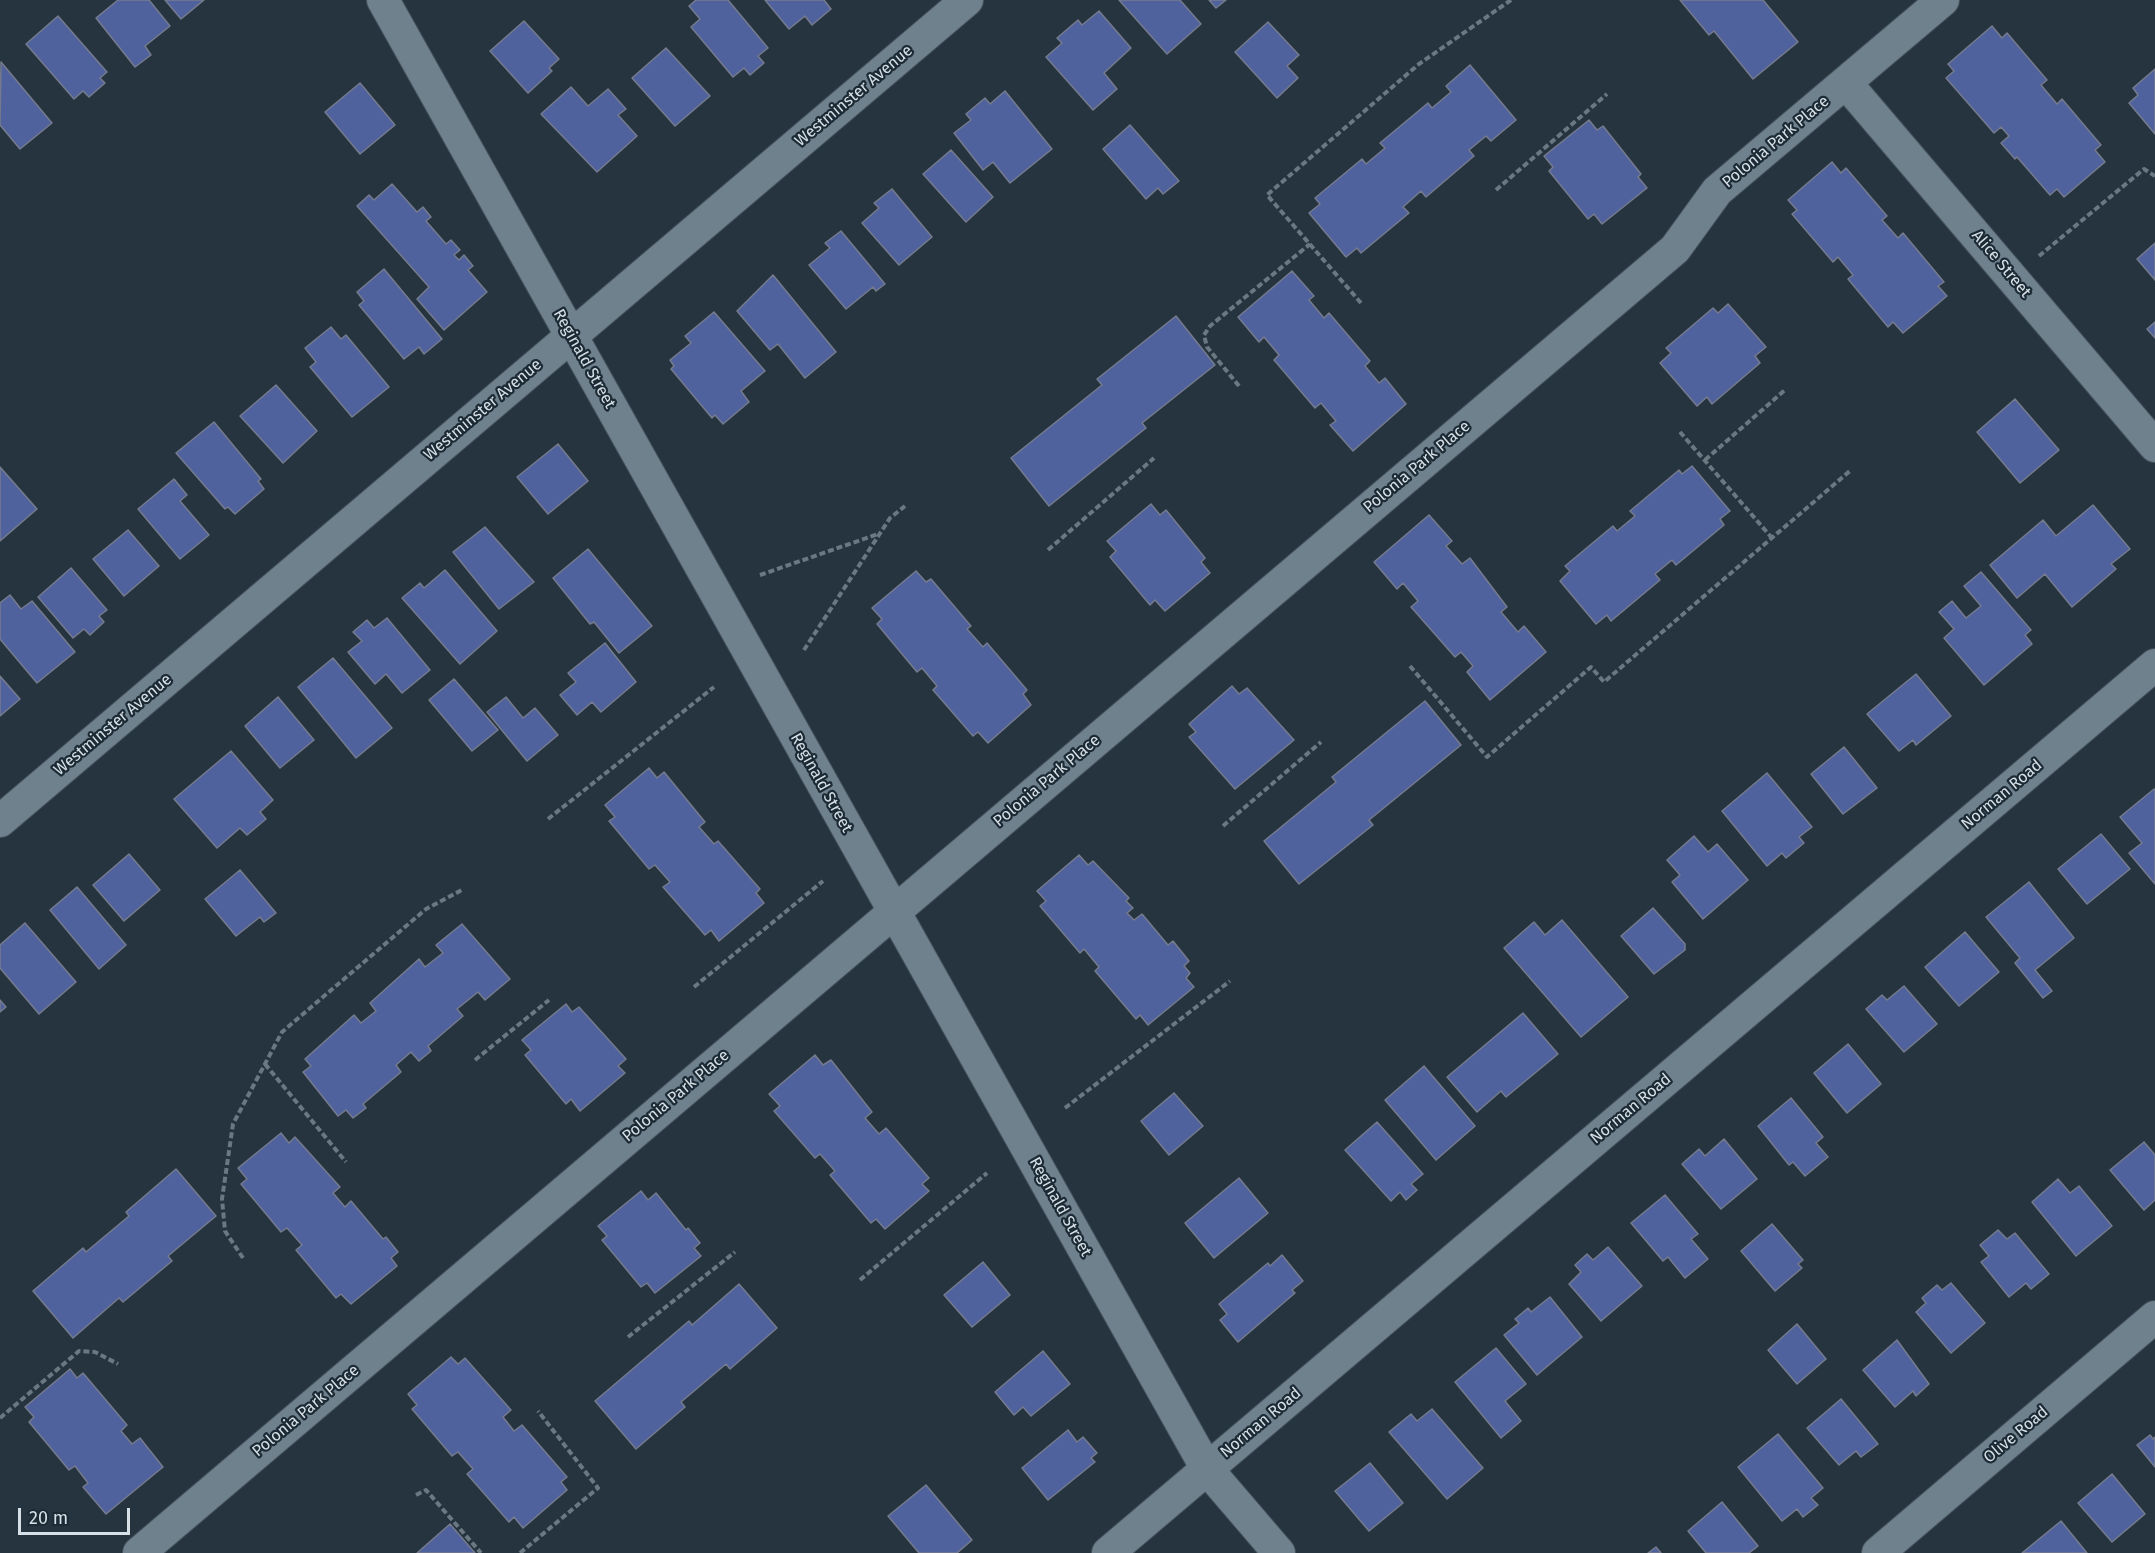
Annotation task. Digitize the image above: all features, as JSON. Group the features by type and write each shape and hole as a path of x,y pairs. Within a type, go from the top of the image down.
{"street":[{"name":"Reginald Street","path":"383,0 1207,1468 1279,1553"},
{"name":"Westminster Avenue","path":"0,821 967,0"},
{"name":"Polonia Park Place","path":"139,1553 1675,249 1717,191 1943,0"},
{"name":"Alice Street","path":"1846,83 2155,446"},
{"name":"Norman Road","path":"1108,1553 2155,665"},
{"name":"Olive Road","path":"1878,1553 2155,1317"}],"path":[{"path":"1361,303 1267,195 1419,64 1511,0"},
{"path":"1496,190 1607,94"},
{"path":"2031,262 2144,169 2155,176"},
{"path":"1239,386 1207,347 1204,335 1210,326 1310,244"},
{"path":"1705,460 1785,390"},
{"path":"1680,432 1772,538"},
{"path":"1047,550 1154,458"},
{"path":"1410,666 1487,757 1591,667 1604,682 1851,470"},
{"path":"804,650 890,518 905,506"},
{"path":"760,575 881,533"},
{"path":"548,819 714,687"},
{"path":"1223,826 1321,742"},
{"path":"694,987 823,881"},
{"path":"243,1258 225,1231 222,1199 233,1124 282,1032 426,909 462,891"},
{"path":"1065,1108 1230,981"},
{"path":"475,1060 549,1000"},
{"path":"265,1064 346,1162"},
{"path":"860,1280 987,1173"},
{"path":"628,1338 735,1252"},
{"path":"0,1418 79,1351 95,1352 118,1364"},
{"path":"520,1553 598,1488 538,1411"},
{"path":"416,1495 426,1490 481,1553"}],"building":[{"path":"118,0 149,0 170,26 145,46 151,55 135,67 96,18"},
{"path":"165,0 204,0 181,19"},
{"path":"696,0 728,0 768,48 758,56 764,63 750,75 744,68 733,77 691,27 700,19 689,6"},
{"path":"765,0 824,0 831,9 812,25 805,16 789,29"},
{"path":"1119,0 1180,0 1201,24 1167,54"},
{"path":"1209,0 1226,0 1216,8"},
{"path":"1680,0 1763,0 1798,42 1753,79 1714,31 1709,35"},
{"path":"1099,11 1131,48 1104,73 1117,89 1093,110 1046,57 1062,43 1057,38 1078,20 1082,25"},
{"path":"58,16 107,72 100,78 105,83 89,97 83,91 74,99 26,44"},
{"path":"524,21 559,59 549,68 552,71 528,93 490,51"},
{"path":"1268,22 1299,55 1287,66 1298,78 1277,98 1235,52"},
{"path":"1992,26 2002,38 2007,33 2047,80 2041,85 2057,104 2062,99 2101,145 2095,150 2105,162 2064,197 2057,189 2050,195 2017,157 2015,159 2001,143 2009,136 2001,127 1994,133 1946,78 1954,71 1948,64"},
{"path":"666,48 710,96 675,126 632,78"},
{"path":"1,62 52,123 20,149 0,125"},
{"path":"1470,65 1516,120 1491,141 1486,136 1469,150 1474,156 1426,197 1421,191 1403,207 1409,213 1361,253 1357,248 1346,257 1309,213 1320,204 1315,198 1362,159 1366,164 1385,148 1380,143 1428,103 1432,108 1451,92 1446,86"},
{"path":"2155,69 2155,134 2129,103 2138,95 2133,88"},
{"path":"360,83 395,125 360,154 325,112"},
{"path":"571,87 588,106 608,89 626,109 618,115 637,136 597,172 541,114"},
{"path":"1005,91 1052,149 1010,183 993,162 983,170 954,133 971,120 966,114 985,98 990,104"},
{"path":"1589,120 1597,130 1603,126 1641,174 1638,177 1647,188 1602,224 1594,214 1588,219 1549,171 1553,167 1544,156"},
{"path":"1130,125 1179,181 1163,194 1158,188 1146,199 1103,149"},
{"path":"951,150 993,197 966,222 923,174"},
{"path":"1832,162 1841,173 1846,168 1887,216 1882,220 1898,238 1903,233 1944,282 1938,286 1947,296 1903,333 1893,322 1888,327 1848,279 1853,275 1838,257 1833,262 1792,214 1797,210 1788,200"},
{"path":"392,184 417,212 423,207 431,217 426,221 446,244 451,240 460,250 454,255 459,260 464,255 473,266 468,270 487,292 444,330 417,299 429,287 357,206 369,195 374,200"},
{"path":"892,189 932,237 899,265 862,223 879,208 874,203"},
{"path":"841,231 885,284 876,291 873,287 846,309 809,265 830,248 825,243"},
{"path":"2155,243 2155,280 2137,259"},
{"path":"384,269 442,339 424,354 419,347 404,359 359,305 364,301 357,292"},
{"path":"1292,271 1314,296 1309,300 1324,318 1329,313 1370,361 1365,366 1379,383 1385,378 1406,404 1353,451 1330,425 1336,421 1321,403 1315,408 1274,360 1279,355 1264,337 1259,342 1238,317"},
{"path":"773,275 836,352 805,378 778,344 770,350 737,311"},
{"path":"1728,304 1766,347 1755,356 1760,363 1712,404 1707,397 1697,406 1660,363 1671,353 1666,348 1713,308 1718,313"},
{"path":"714,312 765,371 741,391 749,402 723,424 715,415 712,418 671,369 674,366 670,360 691,343 685,336"},
{"path":"1176,316 1215,365 1142,423 1146,428 1049,506 1011,458 1102,385 1097,379"},
{"path":"2155,322 2155,338 2147,329"},
{"path":"331,327 341,339 346,335 389,387 352,417 310,367 316,362 305,348"},
{"path":"276,385 317,431 283,463 240,416"},
{"path":"2015,399 2059,450 2020,483 1977,432"},
{"path":"214,422 261,479 258,481 264,489 235,514 228,507 225,509 176,453"},
{"path":"558,444 588,481 548,514 517,477"},
{"path":"1692,466 1730,511 1720,519 1724,525 1676,565 1672,560 1655,574 1660,580 1611,621 1607,615 1596,624 1560,581 1570,571 1565,566 1613,526 1617,531 1635,516 1630,511 1679,470 1682,474"},
{"path":"0,467 37,509 0,541"},
{"path":"174,479 187,495 180,501 209,535 180,559 138,509"},
{"path":"1151,504 1160,515 1166,510 1205,558 1201,562 1210,573 1165,611 1155,600 1150,605 1110,557 1116,551 1107,541"},
{"path":"2093,505 2130,549 2111,564 2116,569 2072,607 2045,574 2017,598 1990,565 2043,520 2056,536"},
{"path":"1429,515 1452,541 1446,546 1462,564 1470,558 1507,607 1501,612 1518,632 1524,626 1546,652 1490,700 1467,672 1473,666 1461,652 1455,657 1411,607 1418,601 1403,583 1397,589 1374,562"},
{"path":"485,527 534,582 499,609 453,552"},
{"path":"128,530 159,566 124,596 93,559"},
{"path":"588,549 652,626 619,653 594,622 590,624 553,578"},
{"path":"71,568 107,610 99,616 104,622 90,635 84,629 73,638 38,597"},
{"path":"445,570 497,631 460,664 402,598 420,583 424,588"},
{"path":"916,571 926,582 931,579 971,626 967,629 983,647 987,643 1027,690 1023,694 1031,705 988,743 978,732 973,736 933,690 937,686 922,668 917,672 877,624 882,619 872,608"},
{"path":"1981,572 2031,630 2025,635 2032,644 1984,685 1944,638 1954,629 1939,612 1952,601 1966,618 1981,606 1964,586"},
{"path":"10,595 21,609 32,601 75,652 37,683 0,639 0,603"},
{"path":"387,618 430,670 402,693 386,674 375,684 348,652 362,641 353,632 367,620 374,628"},
{"path":"605,643 636,682 601,712 592,702 577,715 560,695 576,682 568,673"},
{"path":"333,658 392,728 356,758 298,687"},
{"path":"1916,674 1951,716 1916,745 1913,740 1899,751 1867,714"},
{"path":"0,676 20,699 0,716"},
{"path":"454,679 498,730 472,751 429,700"},
{"path":"1232,686 1239,694 1247,688 1294,740 1235,789 1189,737 1196,732 1189,724"},
{"path":"278,697 314,740 280,768 245,726"},
{"path":"506,697 523,718 535,708 558,735 527,761 487,712"},
{"path":"1425,701 1461,745 1369,820 1373,825 1299,884 1264,841 1336,782 1332,777"},
{"path":"1844,747 1877,788 1843,814 1811,774"},
{"path":"231,751 273,800 260,812 266,819 247,835 240,828 217,848 174,799"},
{"path":"649,768 657,778 664,772 705,822 699,827 714,844 718,841 760,889 756,893 764,903 719,941 711,930 705,935 663,887 670,882 655,865 649,869 609,821 615,817 605,805"},
{"path":"1767,773 1812,827 1799,837 1804,843 1786,858 1782,853 1767,866 1722,811"},
{"path":"2154,789 2155,884 2129,853 2142,843 2120,817"},
{"path":"2101,834 2130,869 2087,904 2058,869"},
{"path":"1694,836 1708,852 1717,844 1748,880 1703,919 1672,882 1680,875 1667,860"},
{"path":"129,854 160,890 124,921 93,885"},
{"path":"1079,855 1088,865 1093,861 1129,898 1126,901 1133,908 1127,913 1134,920 1142,914 1168,945 1173,941 1189,961 1184,966 1190,973 1186,978 1194,987 1148,1025 1140,1015 1136,1019 1095,971 1099,967 1084,949 1080,953 1040,906 1046,901 1037,891"},
{"path":"240,870 276,913 264,922 260,917 236,936 205,899"},
{"path":"2029,882 2074,938 2035,970 2052,991 2043,998 2015,963 2020,958 1986,917"},
{"path":"77,887 126,945 99,969 50,910"},
{"path":"1653,908 1685,944 1685,950 1654,974 1621,936"},
{"path":"1562,920 1628,997 1581,1037 1504,948 1534,922 1545,935"},
{"path":"25,923 76,982 39,1014 0,968 0,945"},
{"path":"462,924 510,979 485,1000 478,992 457,1009 463,1016 428,1046 431,1051 419,1061 411,1052 396,1065 401,1072 363,1104 366,1108 353,1118 346,1110 338,1116 303,1072 311,1066 305,1059 354,1015 361,1023 376,1011 370,1003 419,959 425,967 443,953 436,945"},
{"path":"1965,932 1999,972 1959,1006 1925,967"},
{"path":"1904,986 1937,1024 1904,1052 1866,1009 1882,995 1887,1000"},
{"path":"0,1000 6,1007 0,1012"},
{"path":"566,1004 572,1012 579,1007 626,1059 618,1066 625,1073 580,1111 571,1099 566,1104 525,1055 531,1050 522,1040"},
{"path":"1523,1013 1558,1054 1506,1097 1501,1091 1477,1112 1447,1077"},
{"path":"1848,1044 1881,1084 1847,1113 1814,1073"},
{"path":"815,1055 823,1065 831,1060 872,1112 865,1118 879,1134 886,1128 929,1178 922,1184 929,1191 885,1229 876,1219 871,1223 830,1175 835,1171 820,1154 815,1158 774,1111 780,1106 769,1094"},
{"path":"1424,1066 1475,1126 1436,1160 1385,1100"},
{"path":"1174,1093 1203,1126 1169,1155 1141,1121"},
{"path":"1791,1098 1823,1137 1816,1143 1828,1157 1805,1176 1793,1162 1789,1165 1758,1126"},
{"path":"1377,1122 1423,1174 1411,1184 1417,1190 1406,1200 1400,1192 1391,1201 1345,1150"},
{"path":"281,1133 289,1143 295,1137 340,1187 333,1193 345,1207 351,1201 383,1239 386,1237 398,1252 391,1258 397,1266 351,1304 341,1294 336,1298 296,1250 302,1245 287,1228 281,1232 241,1184 247,1179 238,1168"},
{"path":"1724,1139 1757,1179 1721,1209 1682,1164 1699,1149 1705,1156"},
{"path":"2144,1142 2155,1155 2155,1200 2144,1210 2110,1170"},
{"path":"176,1169 216,1216 168,1256 172,1261 123,1302 119,1298 73,1338 33,1291 83,1248 86,1252 129,1216 126,1212"},
{"path":"1239,1178 1268,1213 1214,1258 1185,1223"},
{"path":"2058,1179 2070,1193 2079,1186 2112,1226 2076,1256 2032,1202"},
{"path":"641,1191 648,1200 656,1193 686,1230 688,1228 700,1243 694,1248 701,1256 655,1293 647,1283 641,1287 602,1240 607,1236 598,1226"},
{"path":"1665,1195 1698,1234 1691,1239 1708,1259 1685,1278 1668,1257 1663,1261 1631,1223"},
{"path":"1772,1224 1803,1260 1798,1264 1802,1268 1775,1291 1741,1251"},
{"path":"1998,1230 2007,1239 2015,1233 2049,1274 2031,1289 2026,1283 2009,1297 1981,1262 1989,1256 1980,1245"},
{"path":"1608,1247 1642,1286 1601,1321 1569,1284 1581,1272 1575,1265 1587,1254 1593,1260"},
{"path":"1282,1255 1303,1281 1292,1290 1295,1293 1238,1342 1220,1320 1227,1314 1219,1304 1268,1263 1270,1266"},
{"path":"983,1262 1010,1295 972,1327 944,1295"},
{"path":"1951,1283 1985,1323 1951,1353 1916,1312 1926,1303 1922,1298 1937,1285 1942,1290"},
{"path":"739,1284 777,1328 730,1369 726,1364 681,1402 685,1407 636,1449 595,1401 689,1321 692,1325"},
{"path":"1550,1297 1582,1337 1537,1375 1504,1335 1519,1323 1515,1319 1528,1308 1531,1312"},
{"path":"1797,1324 1826,1359 1797,1384 1768,1350"},
{"path":"1897,1340 1929,1384 1916,1396 1913,1391 1895,1407 1863,1370"},
{"path":"1496,1348 1526,1384 1505,1401 1521,1421 1501,1438 1455,1382"},
{"path":"1043,1351 1070,1384 1031,1416 1023,1407 1014,1415 995,1392"},
{"path":"451,1357 458,1364 465,1358 511,1410 503,1417 514,1431 522,1425 567,1477 561,1482 567,1490 523,1528 514,1517 509,1522 467,1474 473,1469 458,1452 452,1456 412,1409 417,1405 408,1394"},
{"path":"70,1369 77,1378 83,1373 127,1425 121,1431 132,1444 140,1438 163,1467 106,1514 83,1487 88,1483 75,1466 69,1470 29,1422 34,1417 25,1407"},
{"path":"1841,1399 1878,1444 1861,1457 1856,1451 1839,1465 1807,1428"},
{"path":"1432,1409 1483,1468 1447,1499 1389,1432 1411,1414 1417,1421"},
{"path":"1068,1430 1077,1442 1083,1437 1097,1453 1091,1458 1095,1462 1048,1500 1022,1468"},
{"path":"1778,1434 1823,1488 1811,1498 1818,1505 1803,1517 1797,1509 1782,1521 1738,1467"},
{"path":"2150,1435 2153,1439 2155,1437 2155,1467 2137,1445"},
{"path":"1370,1463 1403,1503 1369,1531 1335,1491"},
{"path":"2112,1474 2145,1514 2112,1542 2078,1503"},
{"path":"926,1485 972,1540 957,1553 919,1553 888,1516"},
{"path":"1722,1502 1758,1546 1749,1553 1706,1553 1688,1531"},
{"path":"2061,1521 2087,1553 2022,1553"},
{"path":"450,1524 475,1553 417,1553"},
{"path":"1656,1547 1661,1553 1648,1553"}]}
